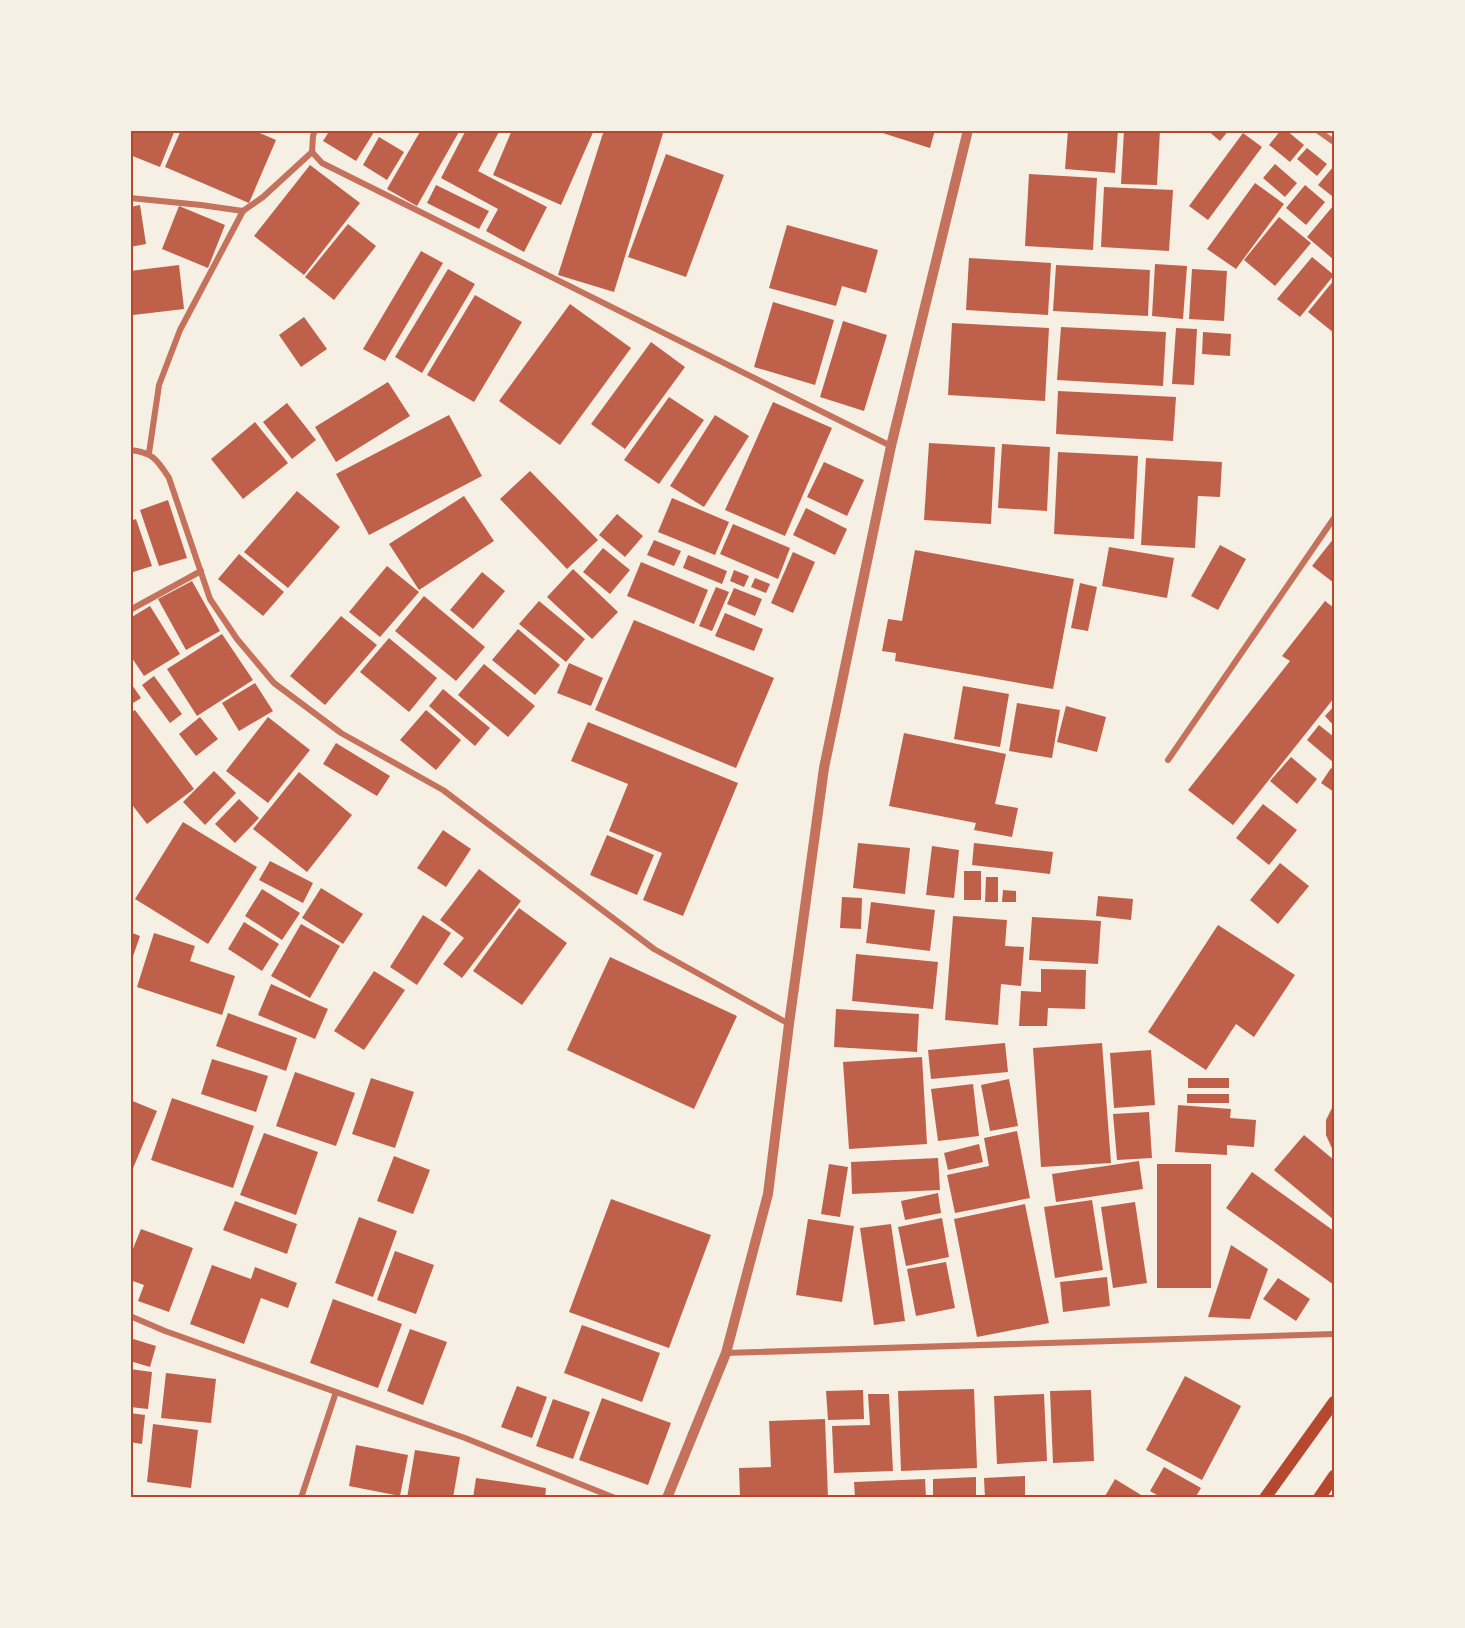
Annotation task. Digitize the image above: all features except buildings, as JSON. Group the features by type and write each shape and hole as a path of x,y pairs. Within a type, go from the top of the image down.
{"main road":[{"path":"1265,1497 1335,1402"},
{"path":"1319,1497 1335,1476"}],"street":[{"path":"149,453 159,385 180,330 243,212 263,197 312,152 315,130"},
{"path":"667,1497 726,1353 768,1194 824,768 891,446 968,130"},
{"path":"1317,130 1335,142"},
{"path":"312,152 322,163 891,446"},
{"path":"130,198 201,204 243,212"},
{"path":"130,450 149,453 159,462 169,478 210,599 237,639 274,683 341,733 443,790 654,949 789,1024"},
{"path":"1168,760 1335,518"},
{"path":"130,610 201,571"},
{"path":"130,1316 165,1331 465,1438 615,1497"},
{"path":"726,1353 1335,1334"},
{"path":"301,1497 336,1392"}]}
